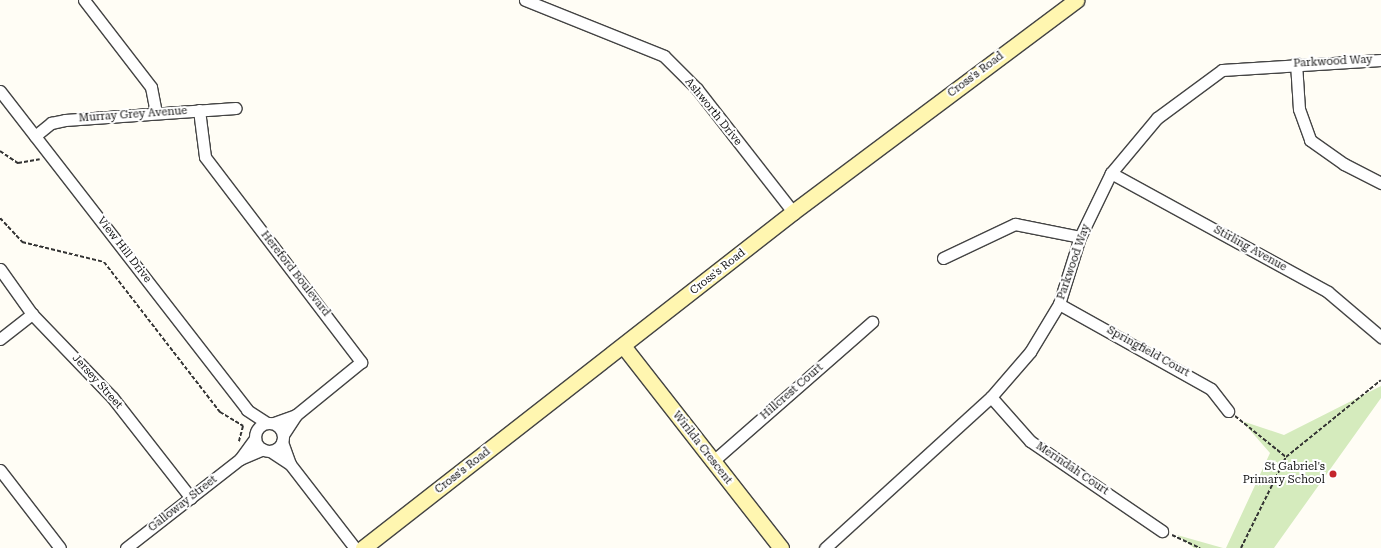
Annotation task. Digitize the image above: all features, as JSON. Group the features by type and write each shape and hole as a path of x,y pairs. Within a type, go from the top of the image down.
{"street":[{"path":"84,0 151,87 156,112"},
{"name":"Ashworth Drive","path":"524,0 664,56 697,89 793,212"},
{"name":"Cross's Road","path":"363,548 624,347 793,212 1076,0"},
{"name":"Parkwood Way","path":"825,548 991,397 1030,352 1059,304 1080,237 1111,173 1158,118 1222,70 1296,64 1381,60"},
{"path":"1296,64 1299,109 1310,140 1344,164 1381,183"},
{"name":"View Hill Drive","path":"0,91 247,410 255,435 267,450"},
{"name":"Murray Grey Avenue","path":"35,136 51,123 156,112 236,108"},
{"name":"Hereford Boulevard","path":"199,110 205,157 360,362 296,415 283,438 267,450"},
{"name":"Stirling Avenue","path":"1111,173 1328,292 1381,337"},
{"path":"943,258 1015,224 1080,237"},
{"name":"Jersey Street","path":"0,269 32,314 112,397 191,498"},
{"name":"Springfield Court","path":"1059,304 1212,389 1228,411"},
{"path":"0,339 32,314"},
{"name":"Hillcrest Court","path":"712,462 872,322"},
{"name":"Wirilda Crescent","path":"624,347 712,462 781,548"},
{"name":"Merindah Court","path":"991,397 1030,441 1162,531"},
{"name":"View Hill Drive","path":"247,410 270,423 283,438"},
{"name":"Hereford Boulevard","path":"255,435 270,423 296,415"},
{"name":"Galloway Street","path":"126,548 240,459 255,435"},
{"path":"283,438 290,464"},
{"path":"267,450 290,464 355,548"},
{"name":"Galloway Street","path":"240,459 267,450"},
{"path":"0,470 60,548"}],"path":[{"path":"0,151 18,163 36,162 48,154"},
{"path":"0,218 22,242 104,262 220,412 243,426 240,459"},
{"path":"1241,548 1286,457 1381,380"},
{"path":"1228,411 1286,457"},
{"path":"1162,531 1200,548"}],"green space":[{"path":"1381,386 1381,398 1274,548 1226,548 1270,453 1242,421 1284,435"},
{"path":"1177,535 1223,548 1194,548"}],"place":[{"name":"St Gabriel's Primary School","path":"1333,474"}]}
